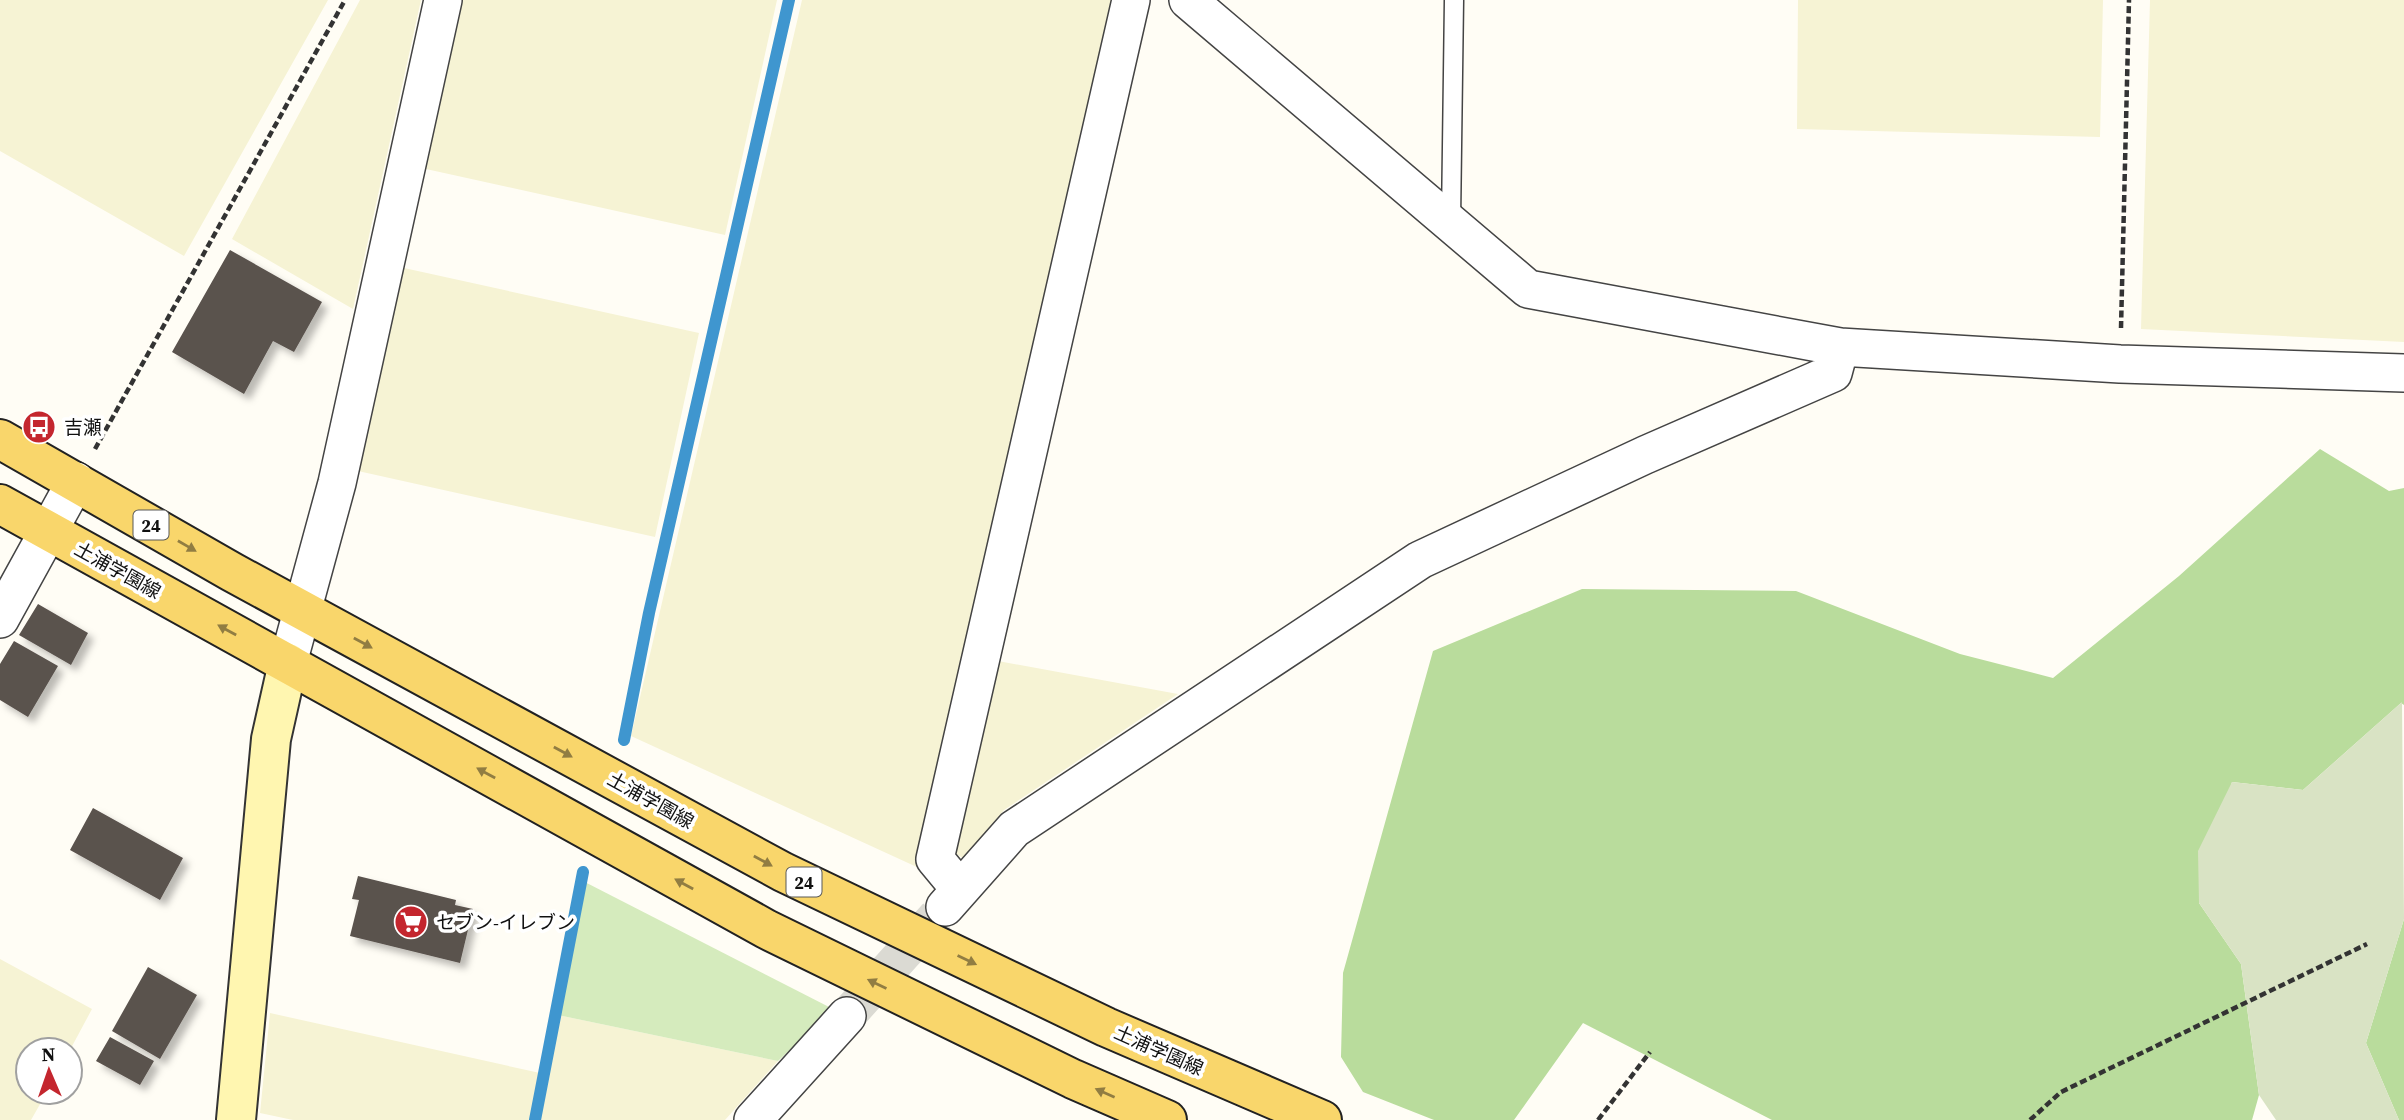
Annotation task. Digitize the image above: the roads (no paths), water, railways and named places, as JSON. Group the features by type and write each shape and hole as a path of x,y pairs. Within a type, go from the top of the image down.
{"main road":[{"name":"土浦学園線","path":"0,439 303,610 783,872 1107,1027 1322,1120"},
{"name":"土浦学園線","path":"0,504 766,929 1073,1079 1167,1120"}],"street":[{"path":"236,1120 271,739 288,663 337,484 443,0"},
{"path":"1131,0 935,859 952,898 1014,829 1420,560 1645,455 1833,373 1840,347"},
{"path":"1188,0 1450,226 1528,289 1840,347 2120,363 2404,373"},
{"path":"0,619 76,481"},
{"path":"753,1120 847,1016"}],"lane":[{"path":"1450,226 1454,0"}],"waterway":[{"path":"624,740 649,613 789,0"},
{"path":"535,1120 583,872"}],"tunnel":[{"path":"847,1016 937,916"}],"place":[{"name":"吉瀬","path":"39,427"},
{"name":"セブン-イレブン","path":"411,922"}]}
